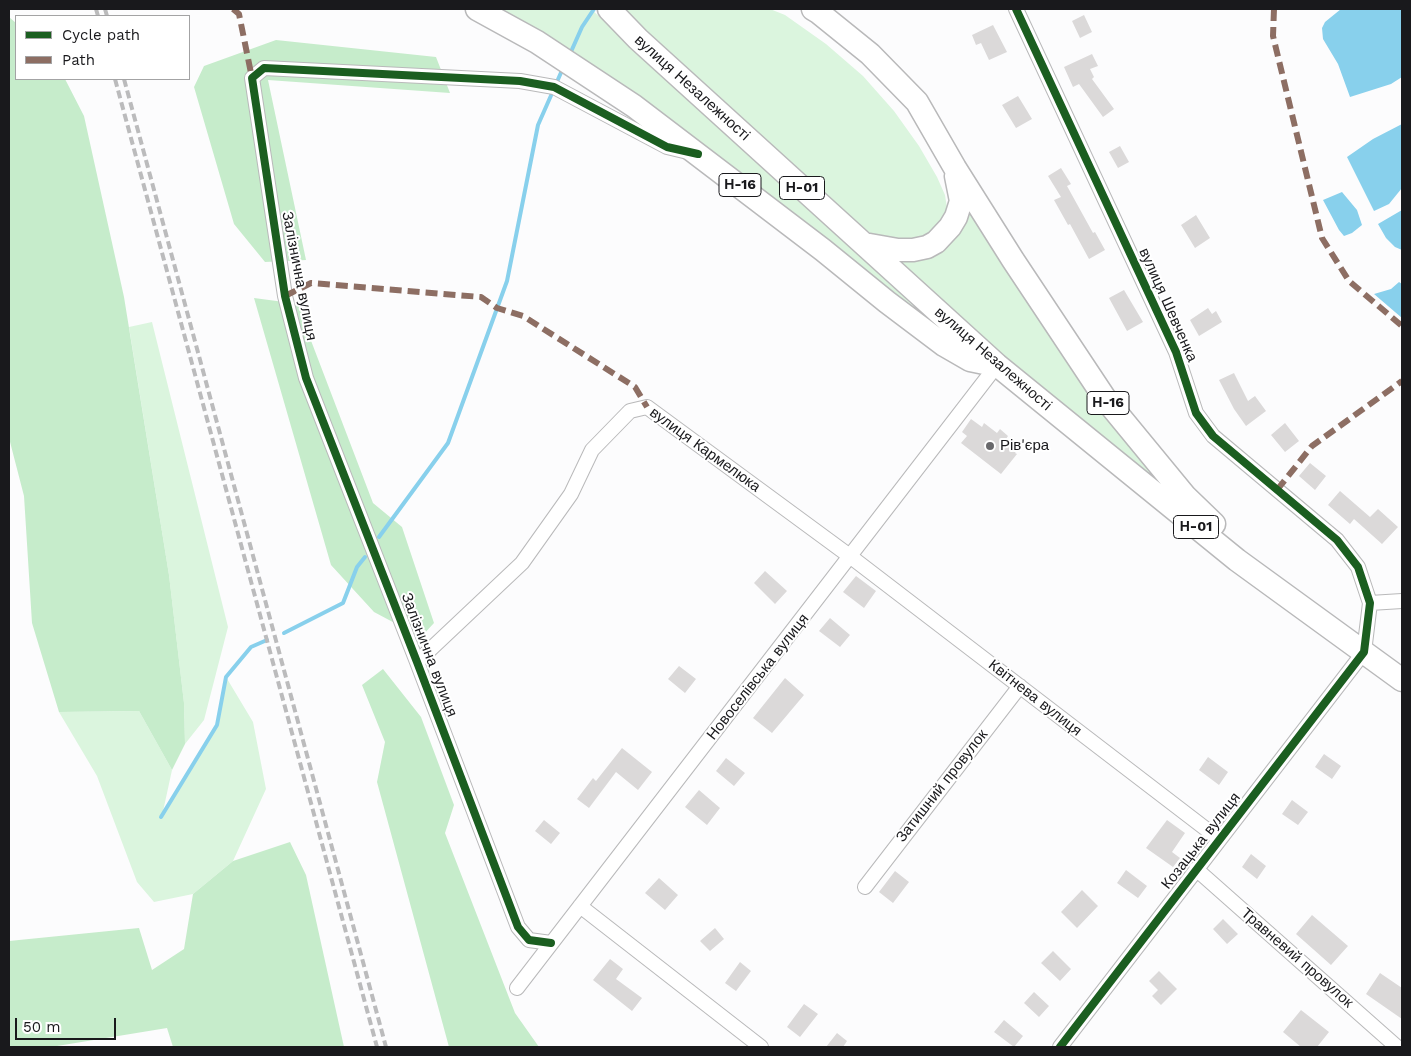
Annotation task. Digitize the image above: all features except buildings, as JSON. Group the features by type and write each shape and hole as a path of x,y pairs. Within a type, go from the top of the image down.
{"main road":[{"name":"Н-16","path":"477,9 537,42 634,106 944,345 970,360 997,366"},
{"name":"вулиця Незалежності","path":"608,9 638,39 997,366 1237,560 1402,680"},
{"name":"Н-16","path":"813,9 870,54 917,102 954,168 1106,400 1185,496 1300,606"},
{"path":"864,244 898,250 914,250 927,247 936,242 950,227 956,217 961,201 954,168"}],"street":[{"name":"вулиця Шевченка","path":"1016,9 1176,352 1196,413 1213,436 1337,540 1358,567 1370,603 1364,652"},
{"name":"Залізнична вулиця","path":"551,943 529,940 518,927 418,662 306,378 285,296 252,78 264,68 520,81 554,87 667,147 698,154"},
{"name":"Новоселівська вулиця","path":"517,988 997,366"},
{"name":"вулиця Кармелюка","path":"418,662 522,563 570,494 592,450 630,411 647,407 851,556"},
{"name":"Квітнева вулиця","path":"851,556 1219,839"},
{"path":"1370,603 1402,601"},
{"name":"Козацька вулиця","path":"1060,1047 1364,652"},
{"name":"Затишний провулок","path":"865,887 1020,686"},
{"name":"Травневий провулок","path":"1196,869 1397,1047"},
{"path":"580,906 761,1047"}],"green space":[{"path":"490,9 591,9 900,293 958,350"},
{"path":"621,9 770,9 785,15 826,44 863,76 894,111 919,146 945,195 947,208 944,226 931,238 884,241 864,229"},
{"path":"9,17 15,22 15,80 66,80 84,116 124,297 169,575 184,703 185,744 172,770 139,711 59,712 32,623 24,496 9,438"},
{"path":"276,40 436,57 450,93 268,80 306,260 265,262 234,224 194,87 204,66"},
{"path":"966,205 1166,496 1007,364 888,251 908,258"},
{"path":"254,298 299,304 310,338 373,503 402,527 434,623 421,637 374,612 331,565"},
{"path":"152,322 228,627 204,720 185,744 184,703 169,575 129,327"},
{"path":"383,669 421,717 454,805 445,833 515,1013 539,1047 449,1047 377,782 385,742 362,685"},
{"path":"226,677 253,722 266,789 233,861 193,894 154,902 137,882 97,776 59,712 139,711 172,770 162,816 217,725"},
{"path":"290,842 306,875 344,1047 173,1047 167,1028 51,1047 9,1047 9,941 139,928 152,970 184,949 193,894 233,861"}],"water":[{"path":"1341,9 1402,9 1402,77 1391,84 1350,97 1338,64 1323,39 1322,28 1325,22"},
{"path":"1402,124 1402,188 1389,204 1374,211 1347,157 1373,139"},
{"path":"1342,192 1357,210 1362,225 1352,233 1344,236 1323,200"},
{"path":"1402,210 1402,250 1395,247 1386,238 1378,224"},
{"path":"1399,282 1402,284 1402,318 1374,294 1391,289"}],"waterway":[{"path":"570,54 582,27 594,9"},
{"path":"556,84 563,68"},
{"path":"379,537 448,443 507,281 538,125 553,91"},
{"path":"284,633 343,603 357,567 365,557"},
{"path":"161,817 217,725 226,677 251,647 267,640"}],"railway":[{"path":"96,9 98,15"},
{"path":"105,9 107,15"},
{"path":"115,80 377,1047"},
{"path":"124,80 386,1047"}],"marked path":[{"path":"233,9 239,14 252,78"},
{"path":"1274,9 1273,36 1322,238 1349,281 1402,326"},
{"path":"285,296 311,283 481,297 497,308 523,316 635,387 647,407"},
{"path":"1277,490 1312,446 1402,381"}],"cycle path":[{"path":"1016,9 1176,352 1196,413 1213,436 1337,540 1358,567 1370,603 1364,652 1060,1047"},
{"path":"551,943 529,940 518,927 306,378 285,296 252,78 264,68 520,81 554,87 667,147 698,154"}],"place":[{"name":"Рів'єра","path":"990,446"}]}
